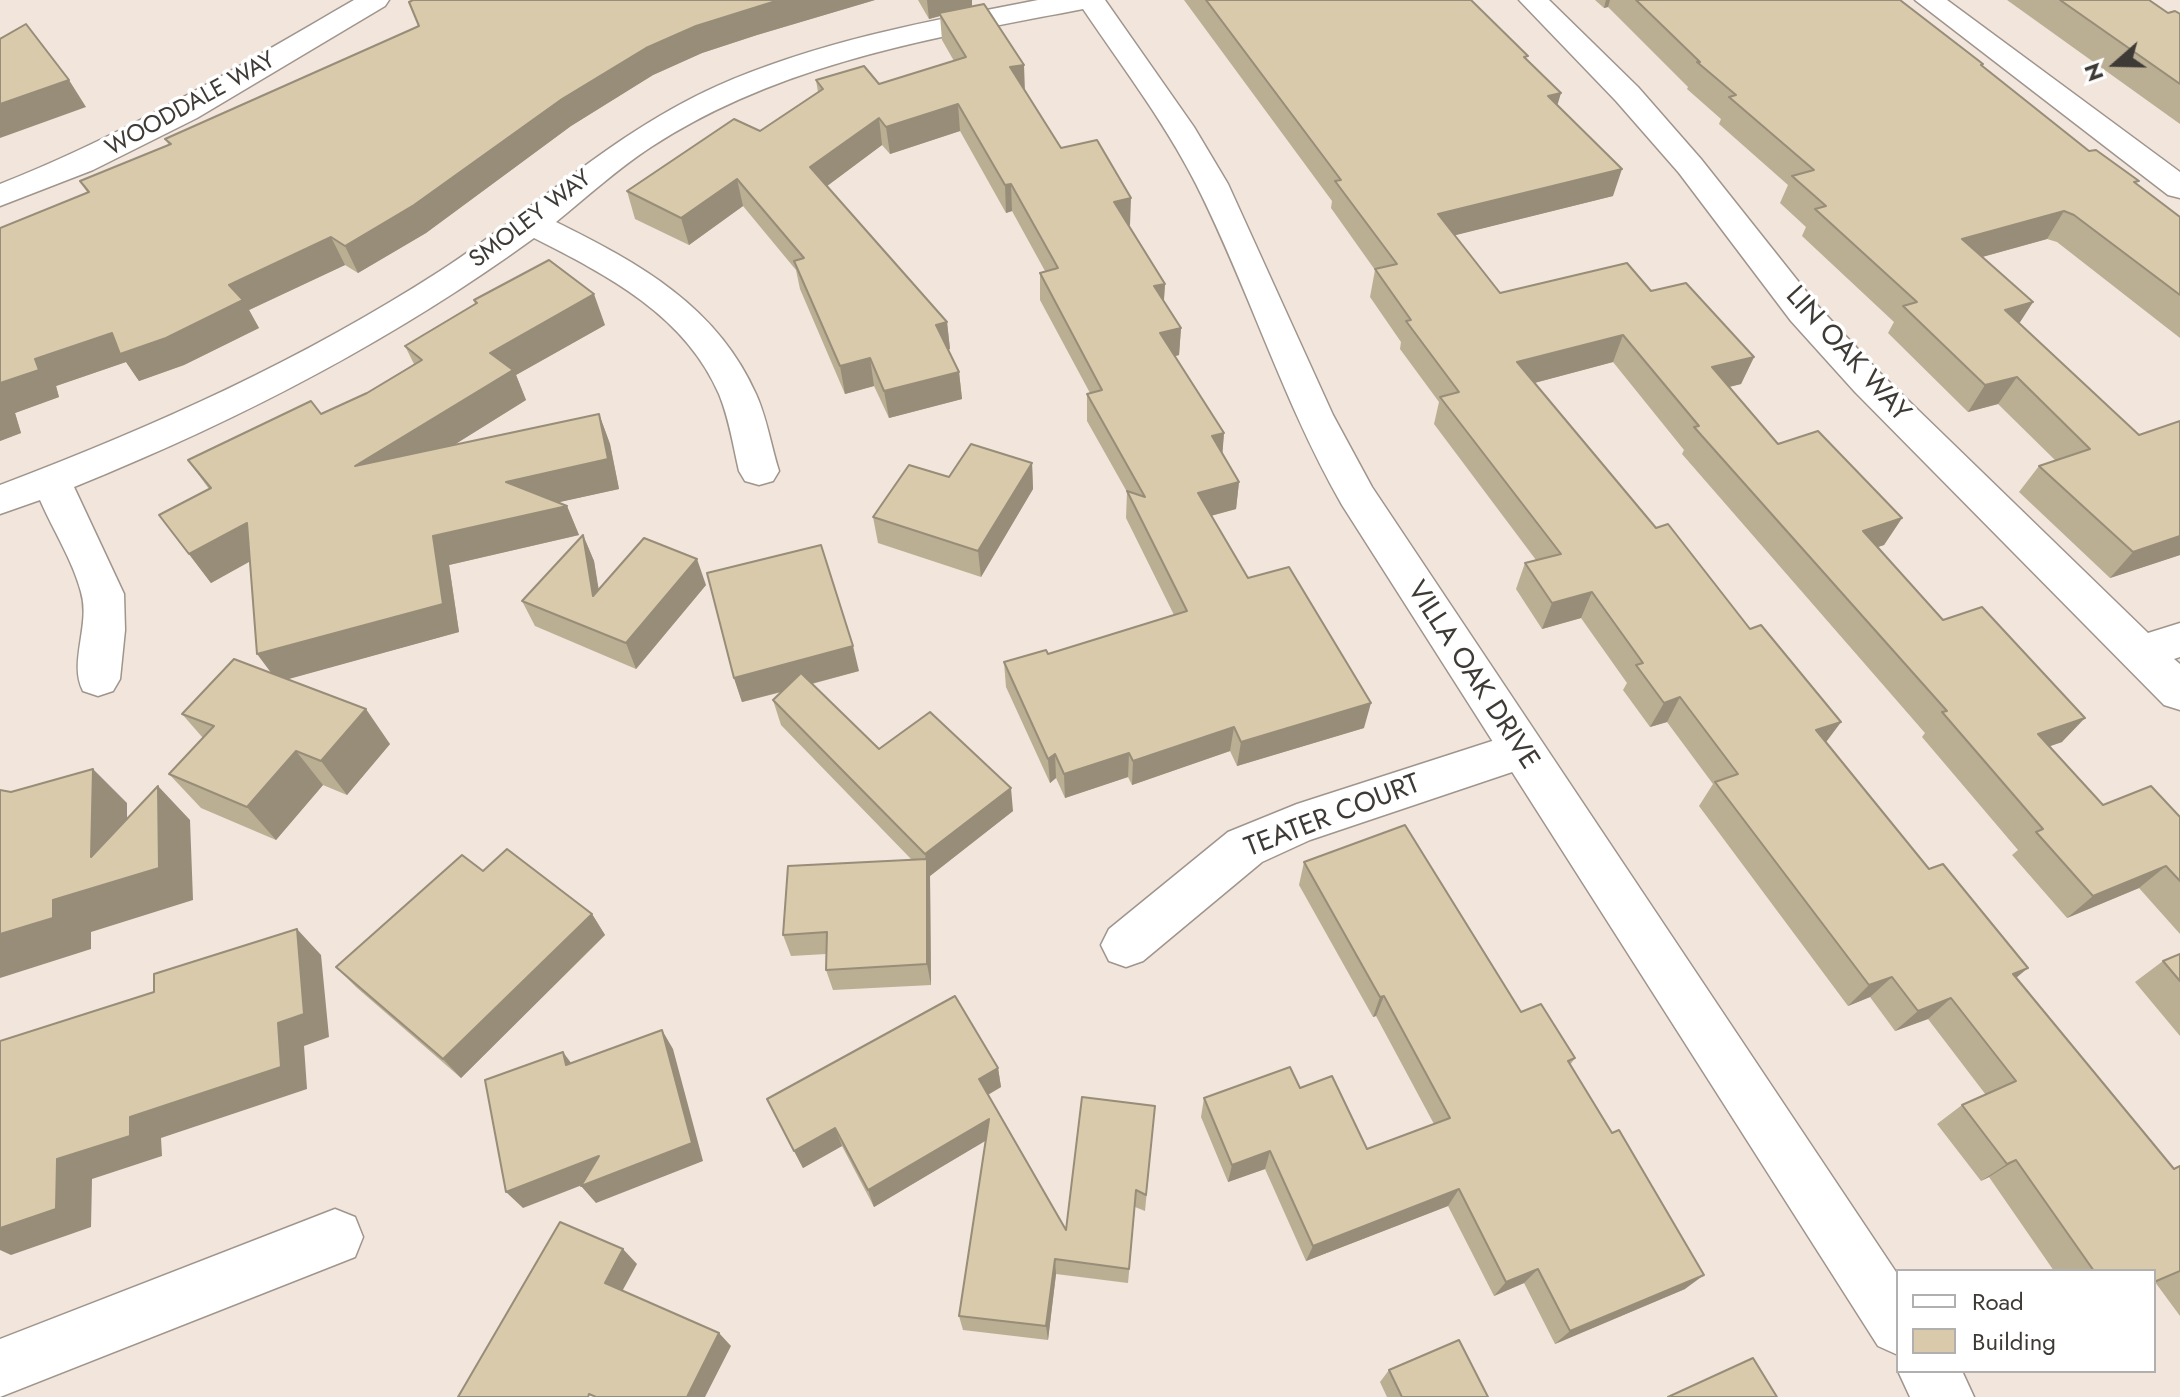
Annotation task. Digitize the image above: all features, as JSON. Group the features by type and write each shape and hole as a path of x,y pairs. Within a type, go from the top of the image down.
{"street":[{"name":"WOODDALE WAY","path":"0,196 82,163 186,111 332,11 375,0"},
{"name":"SMOLEY WAY","path":"0,500 203,416 289,374 404,309 532,224 613,158 658,129 771,74 866,43 1083,0"},
{"name":"VILLA OAK DRIVE","path":"1091,0 1178,127 1212,184 1314,415 1356,495 1520,751 1896,1323"},
{"name":"LIN OAK WAY","path":"1533,0 1627,94 1690,166 1804,313 1868,383 2180,692"},
{"path":"1929,0 2180,188"},
{"path":"532,224 626,271 689,320 708,341 737,395 759,471"},
{"path":"51,481 103,594 104,630 98,679"},
{"path":"2140,653 2180,640"},
{"name":"TEATER COURT","path":"1126,945 1245,847 1297,824 1520,751"},
{"path":"0,1368 335,1237"},
{"path":"1928,1373 1944,1397"}],"building":[{"path":"779,0 696,26 646,48 562,99 414,205 345,246 331,237 229,285 243,300 166,338 120,354 112,333 35,359 39,370 0,383 0,228 89,192 80,181 171,144 165,139 419,26 409,2"},
{"path":"1206,0 1471,0 1561,93 1548,96 1622,169 1438,214 1500,293 1627,263 1651,291 1686,283 1754,357 1712,367 1778,444 1818,431 1902,518 1863,531 1943,620 1982,607 2085,718 2038,734 2103,805 2151,786 2180,817 2180,881 2166,866 2093,896 2036,832 2043,829 1942,712 1947,711 1694,427 1699,426 1623,335 1517,362 1656,528 1668,524 1750,629 1761,625 1841,722 1816,730 1929,869 1943,864 2028,968 2013,974 2174,1169 2180,1166 2180,1271 2156,1281 2156,1269 2093,1269 2016,1160 2007,1164 1962,1105 2016,1081 1951,998 1918,1011 1892,977 1869,985 1715,782 1738,774 1680,697 1664,703 1636,665 1643,663 1592,592 1552,603 1525,563 1561,554 1440,397 1459,392 1406,321 1411,320 1375,269 1397,264 1335,181 1341,180"},
{"path":"1636,0 1900,0 2089,151 2096,150 2139,181 2134,182 2180,217 2180,295 2074,215 2064,211 1962,239 2033,302 2005,310 2139,435 2180,421 2180,536 2133,552 2039,466 2090,449 2017,377 1985,385 1903,306 1917,302 1815,209 1826,206 1792,176 1814,170 1729,97 1736,95 1697,62 1700,62"},
{"path":"2060,0 2149,0 2168,13 2175,11 2180,14 2180,84"},
{"path":"984,4 1024,65 1010,67 1061,148 1097,140 1131,198 1114,202 1165,284 1154,286 1181,328 1160,333 1224,433 1212,436 1239,482 1198,493 1248,578 1289,567 1371,703 1241,742 1234,727 1133,761 1129,753 1064,774 1055,754 1048,759 1004,662 1046,650 1048,654 1187,611 1127,491 1145,497 1087,394 1102,390 1040,273 1058,268 1011,184 1005,185 958,104 886,127 879,118 810,167 947,322 936,325 959,372 884,391 870,358 840,366 794,261 804,258 737,179 681,218 627,191 734,119 760,131 823,89 816,80 864,66 879,84 966,57 939,13"},
{"path":"26,24 69,80 0,104 0,39"},
{"path":"549,260 594,294 490,353 513,370 355,466 599,414 608,459 506,482 567,506 433,536 443,604 257,654 247,523 189,554 159,515 211,488 188,460 311,401 321,414 367,393 422,360 405,346 477,303 474,300"},
{"path":"971,444 1032,463 978,551 873,517 909,465 949,477"},
{"path":"583,535 593,596 644,538 697,559 626,643 522,601"},
{"path":"821,545 853,646 734,678 707,573"},
{"path":"234,659 366,709 321,761 296,751 247,807 169,774 214,726 182,714"},
{"path":"801,673 879,749 930,712 1011,788 925,854 773,700"},
{"path":"93,769 91,857 158,786 159,868 53,900 53,918 0,934 0,790 11,792"},
{"path":"1405,825 1521,1012 1541,1004 1575,1058 1568,1061 1612,1133 1619,1130 1704,1275 1570,1331 1538,1269 1506,1282 1459,1189 1313,1246 1270,1151 1232,1165 1204,1098 1290,1067 1300,1088 1332,1076 1367,1149 1450,1118 1384,996 1380,997 1304,862"},
{"path":"507,849 592,914 443,1059 336,967 462,855 483,871"},
{"path":"927,859 927,964 826,970 827,932 783,935 788,866"},
{"path":"297,929 304,1014 278,1023 281,1067 130,1117 130,1136 57,1159 56,1209 0,1228 0,1041 154,992 154,974"},
{"path":"2180,954 2180,981 2163,961"},
{"path":"955,996 998,1068 979,1079 1066,1230 1082,1097 1155,1106 1146,1195 1136,1190 1129,1269 1055,1259 1046,1326 959,1316 989,1119 868,1190 835,1128 794,1151 767,1099"},
{"path":"662,1030 692,1143 581,1186 599,1156 506,1192 485,1080 563,1052 566,1065"},
{"path":"560,1222 623,1249 605,1283 719,1333 687,1397 596,1397 589,1394 588,1397 458,1397"},
{"path":"1459,1340 1488,1397 1402,1397 1389,1370"},
{"path":"1753,1358 1777,1397 1668,1397"}]}
